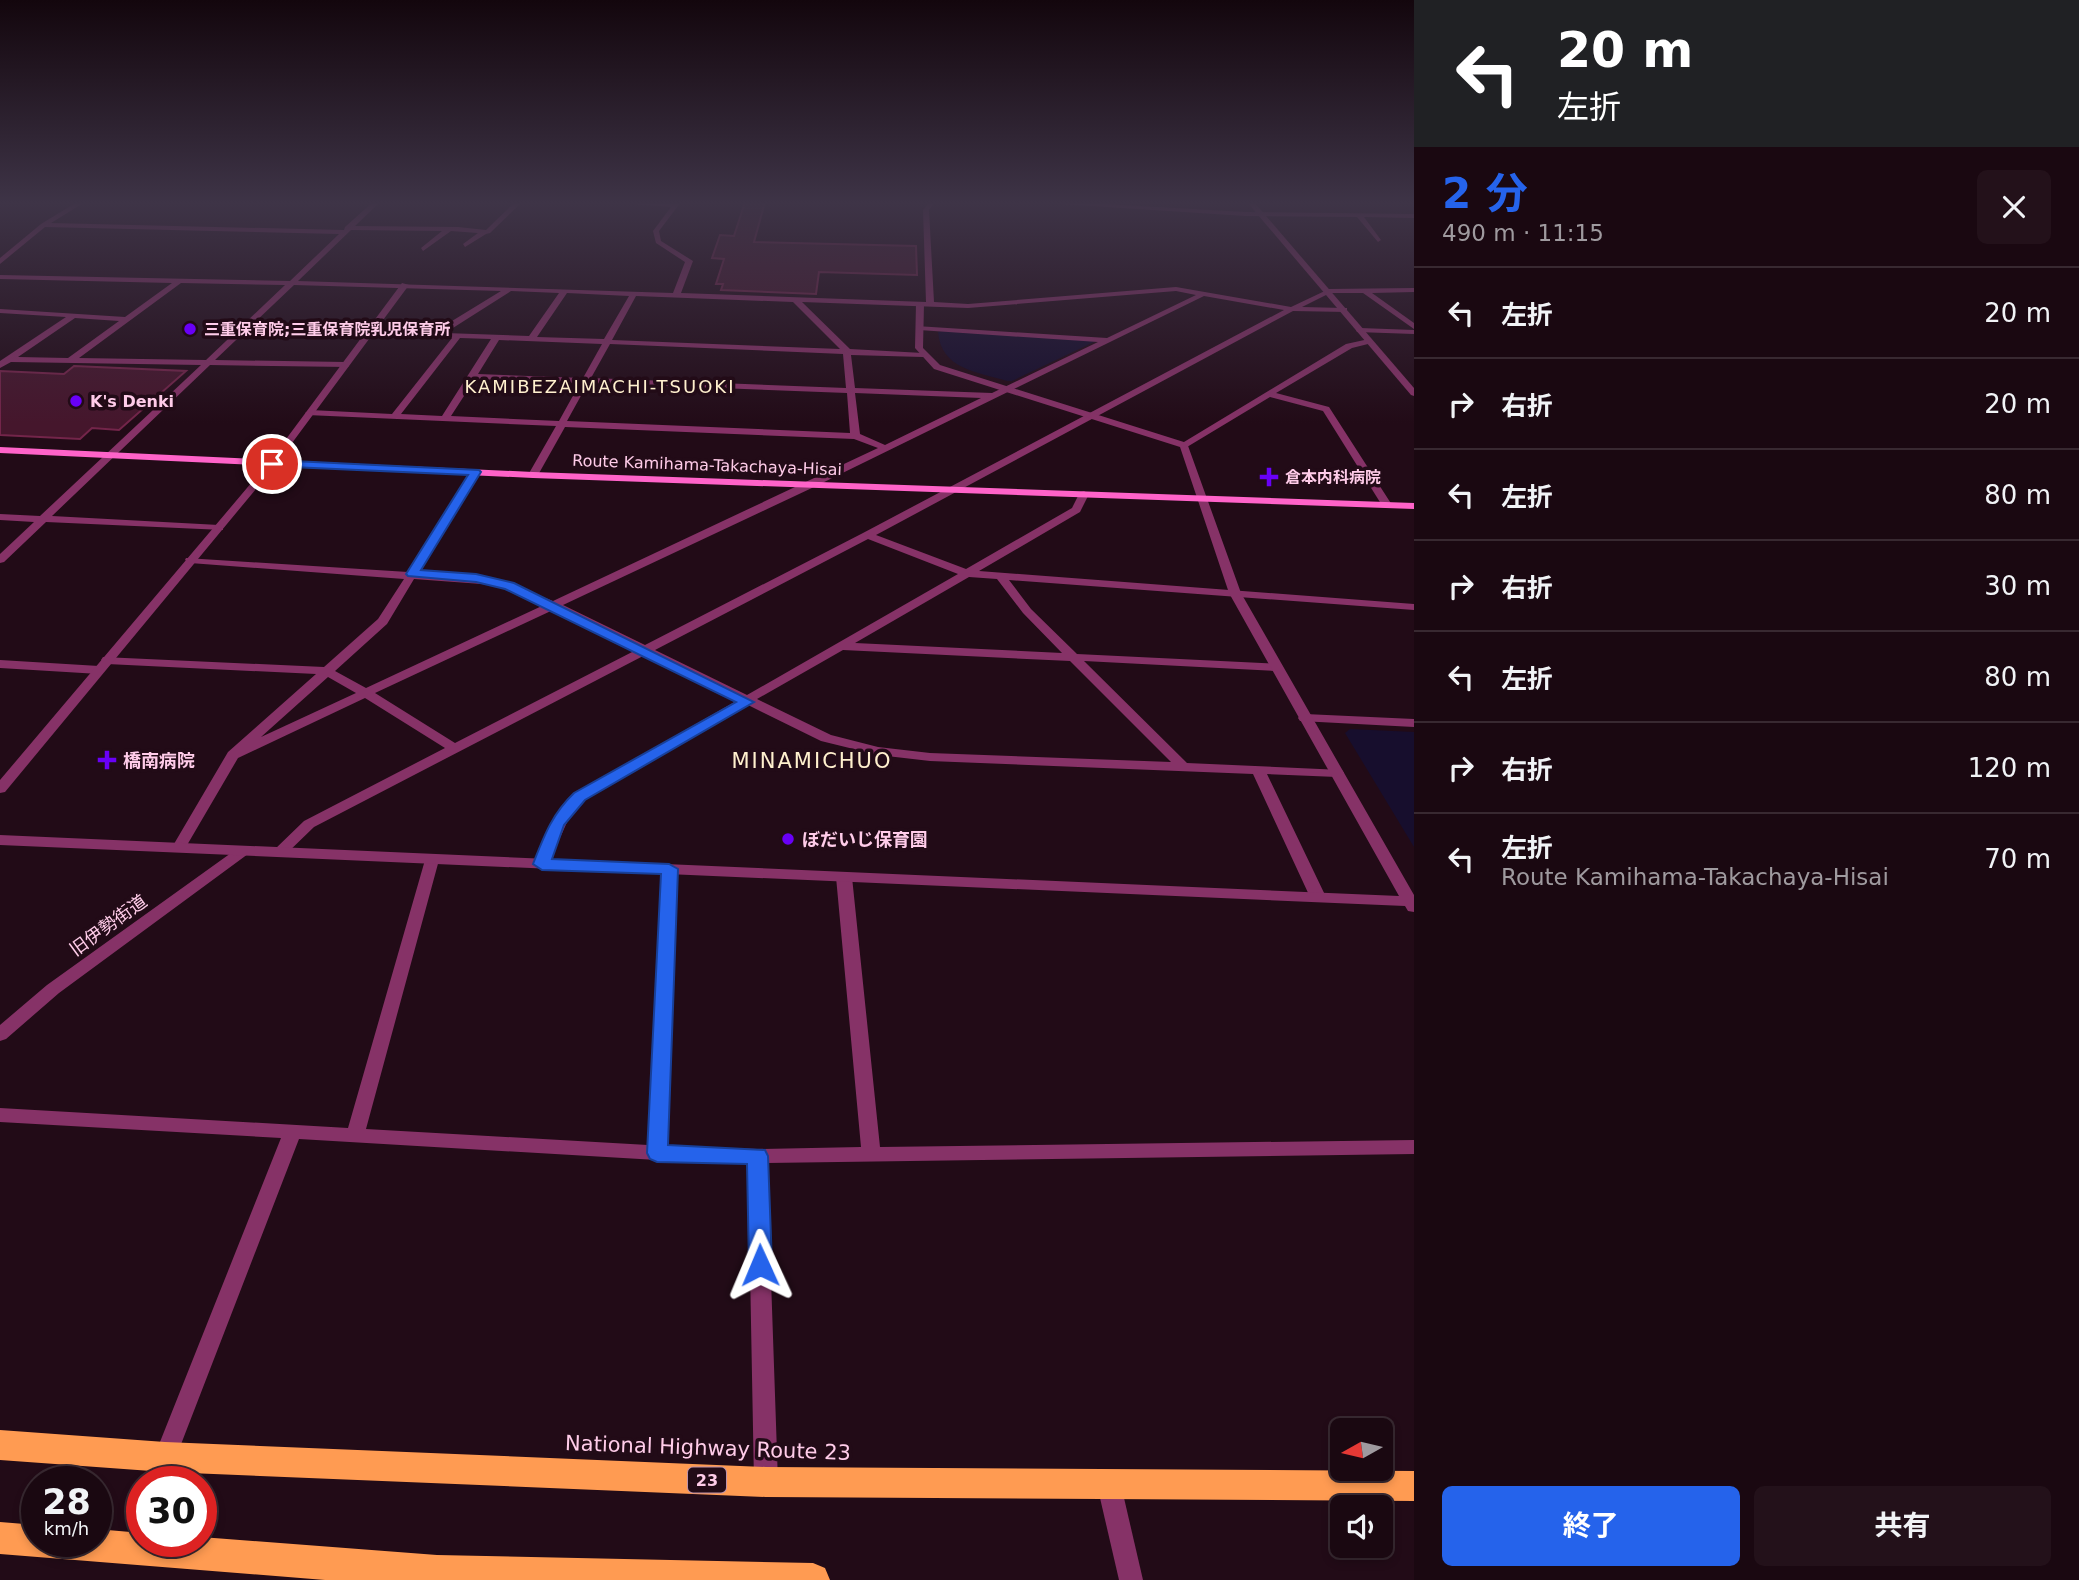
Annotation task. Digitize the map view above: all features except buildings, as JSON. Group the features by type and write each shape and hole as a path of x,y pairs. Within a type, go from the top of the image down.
{"highway":[{"name":"National Highway Route 23","path":"0,1445 165,1457 766,1482 1414,1486"},
{"path":"0,1538 21,1540"},
{"path":"112,1548 436,1576 813,1580"}],"main road":[{"name":"Route Kamihama-Takachaya-Hisai","path":"0,450 533,475 1414,506"}],"street":[{"path":"0,561 298,276"},
{"path":"676,295 683,276"},
{"path":"925,276 925,304 919,328 919,348 923,355 948,372 1184,445 1349,346 1369,341"},
{"path":"1315,276 1414,394"},
{"path":"0,277 405,285 925,304 985,304 1154,289 1205,293 1292,309 1344,310"},
{"path":"70,360 178,281"},
{"path":"0,789 272,464 405,285"},
{"path":"437,334 509,289"},
{"path":"532,338 565,290"},
{"path":"279,853 309,824 867,535 1292,309 1329,291 1414,290"},
{"path":"1365,291 1414,329"},
{"path":"533,475 634,293"},
{"path":"233,755 810,485 1205,293"},
{"path":"795,299 847,351 855,436"},
{"path":"0,311 126,319"},
{"path":"0,365 73,316"},
{"path":"919,328 1108,340"},
{"path":"1360,330 1414,329"},
{"path":"370,332 923,355"},
{"path":"395,416 458,335"},
{"path":"445,418 497,337"},
{"path":"9,359 345,365"},
{"path":"473,376 994,396"},
{"path":"1268,394 1326,409 1387,505"},
{"path":"310,412 855,436 885,448"},
{"path":"1184,445 1235,593 1412,905"},
{"path":"178,849 233,755 383,621 475,472"},
{"path":"542,864 556,825 565,810 579,797 1076,510 1084,494"},
{"path":"0,517 219,528"},
{"path":"867,535 966,573 1414,607"},
{"path":"190,560 487,580 553,605 642,651 826,738 878,751 930,757 1337,773"},
{"path":"1000,575 1027,611 1183,767"},
{"path":"841,646 1277,667"},
{"path":"0,664 326,671 454,748"},
{"path":"1305,718 1414,723"},
{"path":"1258,770 1318,897"},
{"path":"0,840 1318,897 1412,905"},
{"name":"旧伊勢街道","path":"0,1035 53,989 243,851"},
{"path":"355,1136 432,860"},
{"path":"657,1153 669,869"},
{"path":"844,877 871,1154"},
{"path":"0,1115 657,1153 757,1156 1414,1147"},
{"path":"165,1457 293,1132"},
{"path":"757,1156 766,1482"},
{"path":"1109,1485 1131,1580"}],"shaded area":[{"path":"938,332 1096,341 1007,381 962,367 953,361 941,344"},
{"path":"1350,729 1414,732 1414,847 1345,733"}],"place":[{"name":"三重保育院;三重保育院乳児保育所","path":"190,329"},
{"name":"K's Denki","path":"76,401"},
{"name":"倉本内科病院","path":"1269,477"},
{"name":"橋南病院","path":"107,760"},
{"name":"ぼだいじ保育園","path":"788,839"}],"district":[{"name":"KAMIBEZAIMACHI-TSUOKI","path":"600,386"},
{"name":"MINAMICHUO","path":"812,761"}],"route":[{"path":"272,464 475,472 412,574 476,578 509,586 553,605 747,702 579,797 565,810 556,825 542,864 669,869 657,1153 757,1156 760,1265"}]}
